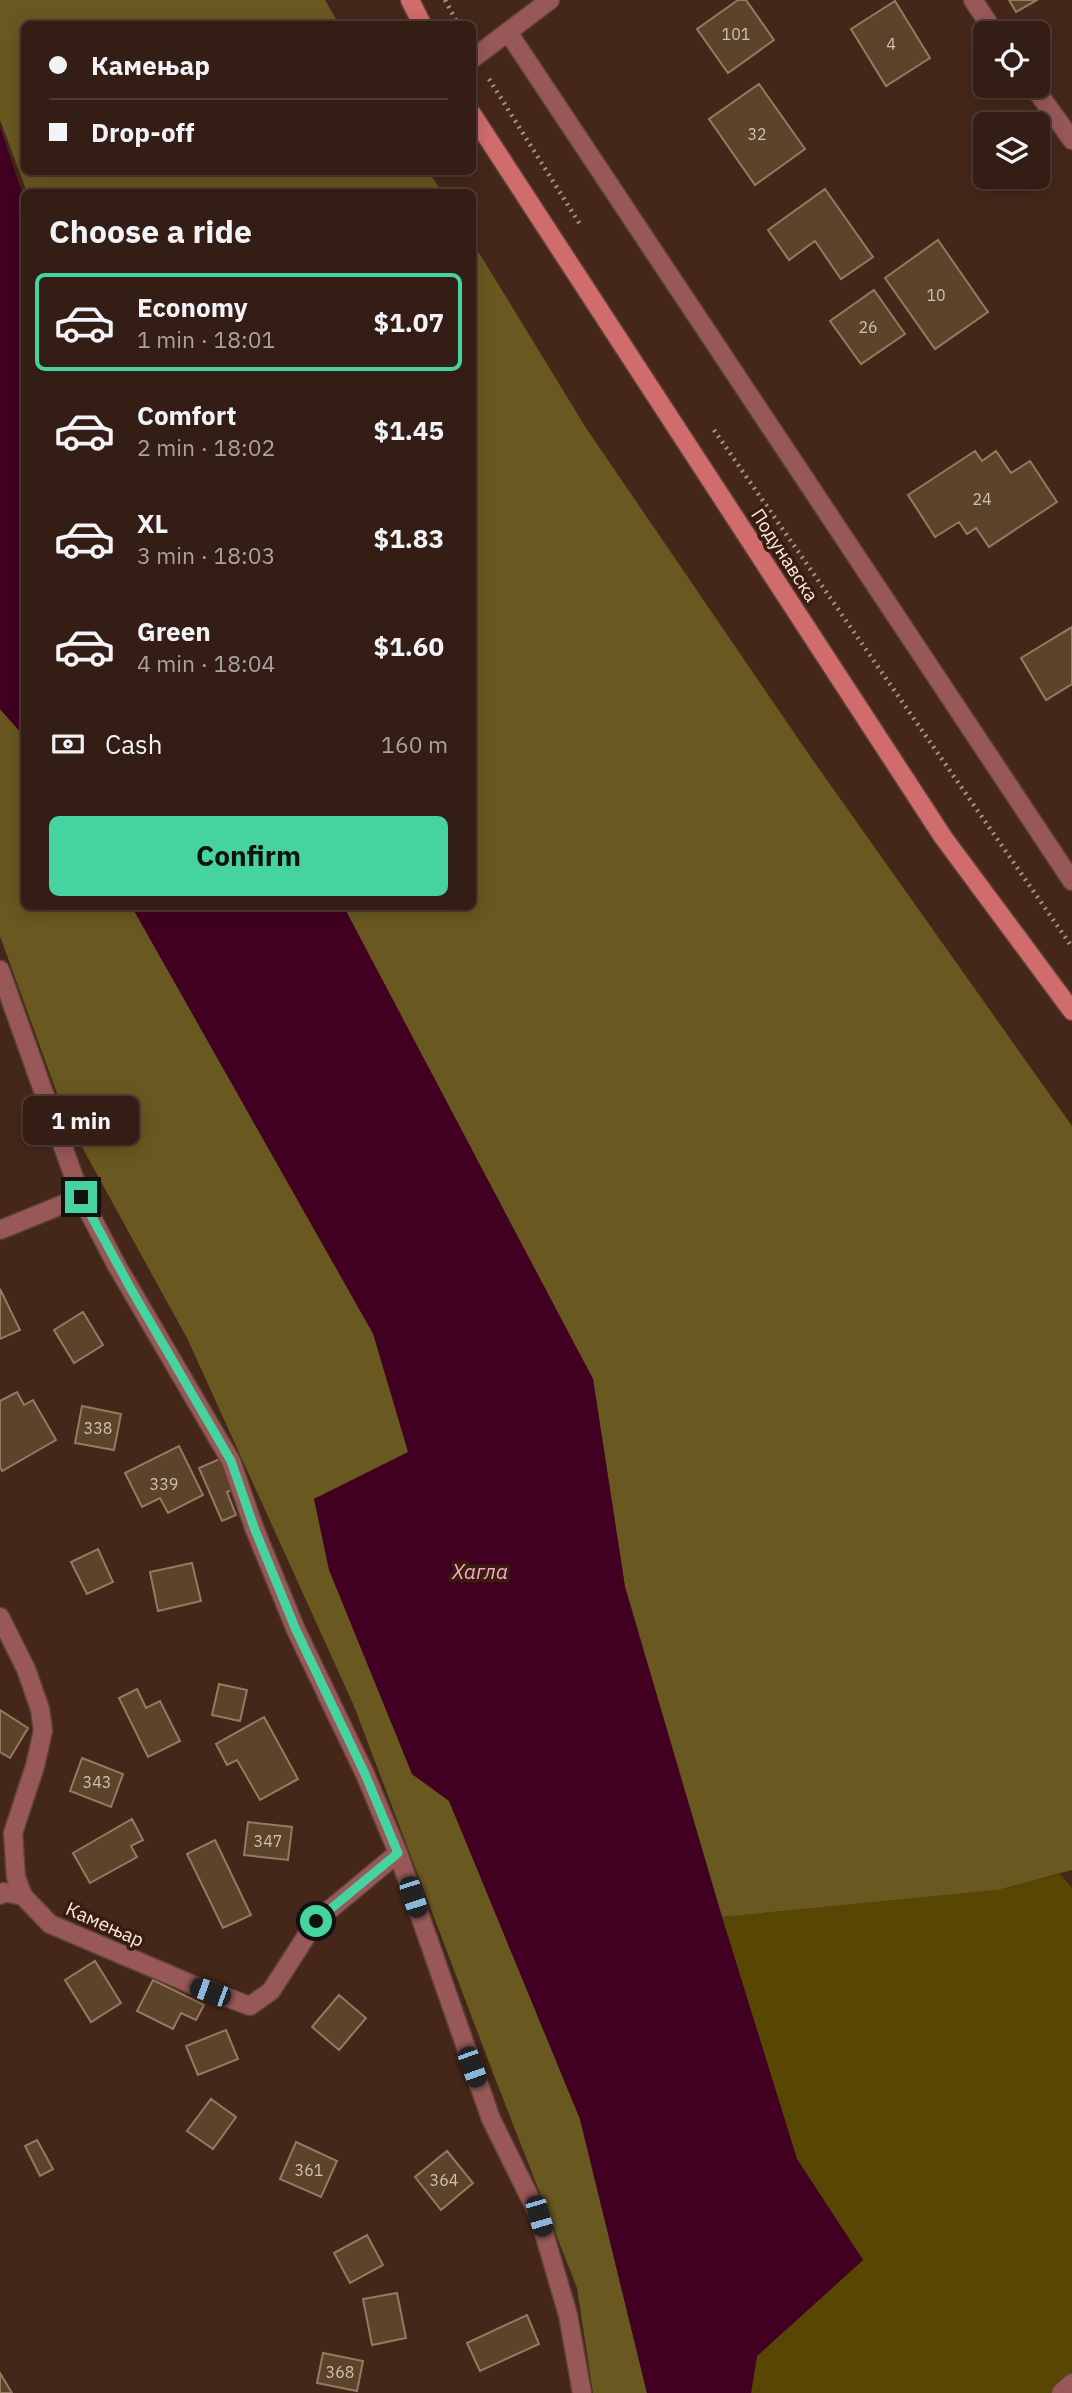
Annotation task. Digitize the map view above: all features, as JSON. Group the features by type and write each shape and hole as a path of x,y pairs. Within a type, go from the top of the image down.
{"street":[{"path":"410,0 420,21"},
{"path":"476,56 550,0"},
{"path":"973,0 987,21"},
{"path":"508,32 1072,881"},
{"path":"1042,98 1072,140"},
{"name":"Подунавска","path":"476,120 943,836 1072,1011"},
{"path":"0,970 81,1197 124,1278 231,1461 255,1530 296,1630 365,1774 398,1853 491,2119 539,2216 568,2315 582,2393"},
{"path":"0,1230 81,1197"},
{"name":"Камењар","path":"0,1617 26,1669 40,1709 43,1731 35,1766 13,1833 16,1877 23,1895 50,1924 250,2006 271,1991 316,1921 398,1853"},
{"path":"0,1895 4,1892 23,1895"},
{"path":"1061,2393 1072,2384"}],"path":[{"path":"445,0 456,21"},
{"path":"476,61 584,232"},
{"path":"713,429 1072,947"}],"shaded area":[{"path":"0,0 325,0 337,21 21,21 21,175 431,175 440,189 26,189 0,120"},
{"path":"476,248 586,428 812,759 1072,1126 1072,1870 998,1890 722,1917 625,1587 593,1379 342,910 476,910"},
{"path":"0,709 21,733 21,910 134,910 373,1334 409,1452 314,1499 412,1774 449,1800 580,2119 647,2393 593,2393 577,2288 354,1706 188,1340 66,1118 0,936"},
{"path":"1060,1874 1072,1888 1072,2393 751,2393 757,2356 863,2260 797,2160 722,1917 998,1890"}],"water":[{"path":"0,127 21,189 21,733 0,709"},
{"name":"Хагла","path":"134,910 346,910 593,1379 625,1587 722,1917 797,2159 863,2260 757,2356 751,2393 647,2393 580,2119 449,1801 412,1774 329,1570 314,1499 408,1452 373,1333"}],"building":[{"path":"738,0 746,0 774,40 728,73 697,29"},
{"path":"1009,0 1037,0 1016,12"},
{"path":"895,1 930,58 886,86 851,29"},
{"path":"759,84 805,149 755,185 709,119"},
{"path":"825,189 873,257 841,279 815,241 789,260 768,230"},
{"path":"938,240 988,312 935,349 885,278"},
{"path":"874,290 905,334 861,364 830,321"},
{"path":"975,451 982,461 996,451 1011,473 1030,461 1057,502 989,547 976,528 967,534 959,522 935,537 908,495"},
{"path":"1072,627 1072,684 1046,700 1021,658"},
{"path":"0,1289 20,1330 0,1339"},
{"path":"83,1312 103,1345 74,1363 54,1330"},
{"path":"17,1392 24,1405 33,1400 56,1440 2,1471 0,1401"},
{"path":"82,1406 121,1414 114,1450 75,1443"},
{"path":"179,1446 203,1495 168,1513 160,1498 142,1507 125,1473"},
{"path":"224,1457 237,1488 227,1492 236,1515 222,1521 199,1468"},
{"path":"98,1549 113,1582 87,1594 71,1562"},
{"path":"192,1563 201,1601 158,1611 150,1572"},
{"path":"219,1684 247,1690 240,1721 212,1715"},
{"path":"137,1689 146,1708 160,1701 180,1741 148,1757 119,1698"},
{"path":"0,1710 28,1728 10,1758 0,1752"},
{"path":"264,1717 298,1779 260,1800 237,1760 227,1765 216,1744"},
{"path":"82,1758 123,1774 111,1807 70,1791"},
{"path":"132,1819 143,1840 131,1846 137,1857 90,1883 73,1853"},
{"path":"248,1822 292,1827 288,1860 244,1855"},
{"path":"215,1840 251,1915 223,1928 187,1854"},
{"path":"95,1961 121,2003 91,2022 65,1980"},
{"path":"153,1980 204,2005 196,2020 181,2013 173,2029 137,2011"},
{"path":"339,1995 366,2018 339,2050 312,2027"},
{"path":"226,2030 238,2059 198,2075 186,2046"},
{"path":"211,2099 236,2117 213,2149 187,2131"},
{"path":"37,2140 53,2169 40,2176 25,2146"},
{"path":"296,2142 337,2161 321,2197 280,2179"},
{"path":"447,2151 473,2183 441,2210 415,2177"},
{"path":"367,2235 383,2265 350,2283 334,2253"},
{"path":"397,2293 406,2338 372,2345 363,2299"},
{"path":"527,2315 539,2344 480,2371 467,2343"},
{"path":"323,2353 363,2361 357,2391 317,2383"},
{"path":"0,2373 12,2393 0,2393"}],"route":[{"path":"81,1197 158,1337 231,1461 255,1530 296,1630 365,1774 398,1853 316,1921"}]}
